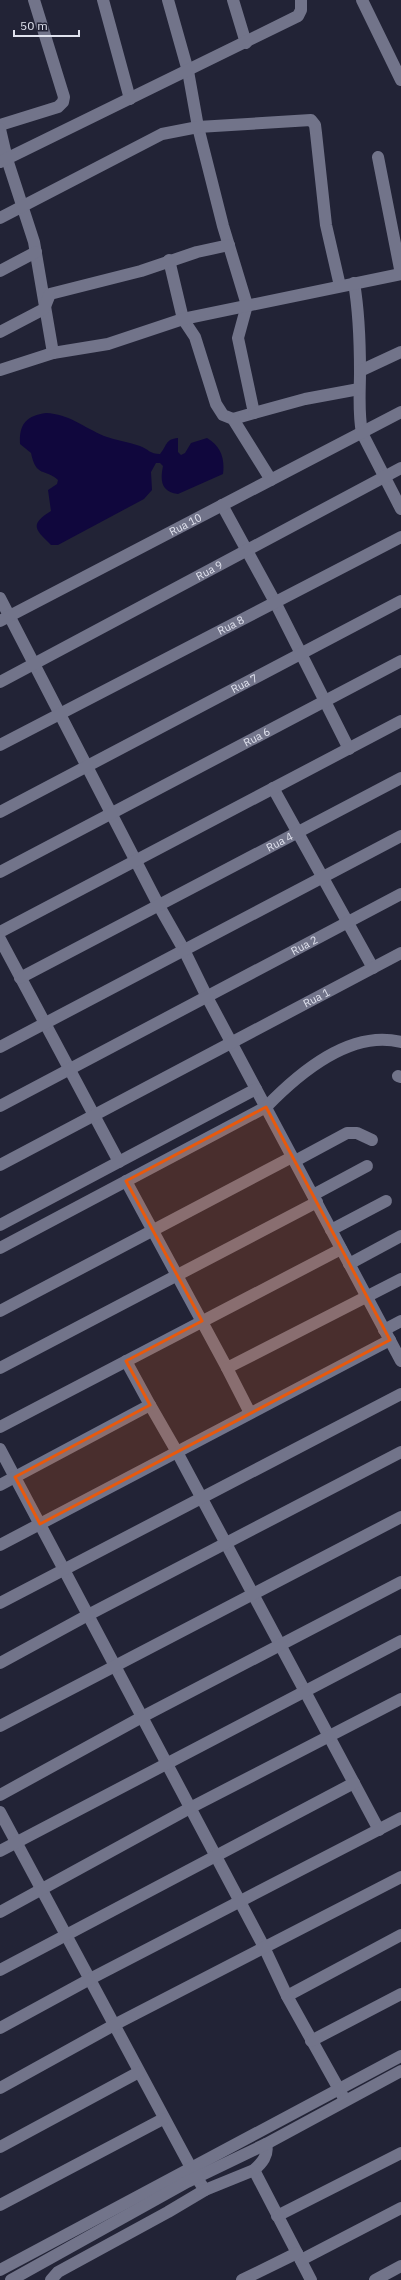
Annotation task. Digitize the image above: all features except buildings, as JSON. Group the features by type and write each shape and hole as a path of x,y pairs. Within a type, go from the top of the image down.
{"street":[{"path":"0,125 58,107 63,102 64,97 34,0"},
{"path":"103,0 130,99"},
{"path":"168,0 188,71 198,127 228,245 247,305 238,338 254,413"},
{"path":"233,0 246,43"},
{"path":"3,161 246,43 298,16 301,10 300,0"},
{"path":"362,0 401,80"},
{"path":"0,218 162,134 198,127 311,120 315,125 326,225 340,286"},
{"path":"0,129 3,161 23,206 36,252 44,309 53,353"},
{"path":"0,370 53,353 108,344 183,319 401,274 378,157"},
{"path":"0,332 44,309 50,294 141,271 169,260 228,245"},
{"path":"0,271 36,252"},
{"path":"169,260 183,319 195,336 216,404 223,415 233,419 271,480"},
{"path":"354,283 357,304 360,371 359,419 362,433 401,509"},
{"path":"360,371 401,352"},
{"path":"233,419 305,399 359,389"},
{"name":"Rua 10","path":"5,619 401,412"},
{"name":"Rua 9","path":"0,682 401,468"},
{"path":"222,505 275,602 300,655 349,748"},
{"name":"Rua 8","path":"0,745 59,713 401,537"},
{"path":"0,598 5,619 34,664 159,906 184,950 207,997 401,1361"},
{"name":"Rua 7","path":"0,812 401,602"},
{"name":"Rua 6","path":"0,872 401,661"},
{"path":"0,932 401,721"},
{"name":"Rua 4","path":"20,978 401,778"},
{"path":"273,788 324,877 373,968"},
{"path":"0,1047 401,836"},
{"name":"Rua 2","path":"0,1106 401,894"},
{"path":"0,939 119,1162"},
{"name":"Rua 1","path":"0,1165 233,1044 401,953"},
{"path":"0,1248 266,1107 291,1081 317,1062 362,1042 375,1039 401,1042"},
{"path":"0,1225 256,1089"},
{"path":"0,1311 152,1231 348,1133 357,1132 372,1140"},
{"path":"0,1368 177,1275 315,1199 367,1166"},
{"path":"126,1181 202,1321 250,1414"},
{"path":"331,1230 386,1200"},
{"path":"349,1264 401,1236"},
{"path":"0,1427 341,1249"},
{"path":"227,1368 401,1279"},
{"path":"0,1545 250,1414 387,1335 401,1321"},
{"path":"126,1361 177,1452 252,1595 379,1830"},
{"path":"0,1602 401,1394"},
{"path":"0,1485 150,1405"},
{"path":"0,1449 264,1947 287,1996 345,2100"},
{"path":"0,1663 88,1615 401,1452"},
{"path":"0,1726 116,1667 401,1517"},
{"path":"0,1795 142,1717 401,1582"},
{"path":"0,1851 401,1641"},
{"path":"0,1912 190,1808 401,1699"},
{"path":"0,1970 354,1783"},
{"path":"0,1812 43,1889 163,2119 193,2173 205,2190"},
{"path":"0,2028 90,1979 401,1818"},
{"path":"0,2088 114,2025 401,1877"},
{"path":"287,1996 401,1935"},
{"path":"312,2041 401,1994"},
{"path":"11,2280 339,2089 401,2056"},
{"path":"0,2270 193,2173 266,2144 401,2071"},
{"path":"0,2147 139,2072"},
{"path":"0,2205 163,2119"},
{"path":"51,2280 58,2272 205,2190 254,2170 262,2162 267,2149 266,2144"},
{"path":"277,2216 401,2153"},
{"path":"254,2170 311,2280"},
{"path":"242,2280 256,2277 401,2208"},
{"path":"375,2280 401,2266"}],"highlighted area":[{"path":"266,1107 390,1340 40,1524 15,1477 150,1405 126,1361 202,1321 126,1181"}],"shaded area":[{"path":"46,413 69,418 104,436 140,446 157,454 160,454 168,441 174,439 178,438 178,452 181,455 185,453 191,443 207,438 216,445 221,453 223,458 223,474 178,494 172,493 165,488 162,481 163,466 160,463 156,463 151,472 152,490 144,499 58,545 51,545 38,531 37,523 51,511 48,490 57,484 58,480 38,469 33,461 31,453 20,444 21,431 25,422 33,416"}]}
